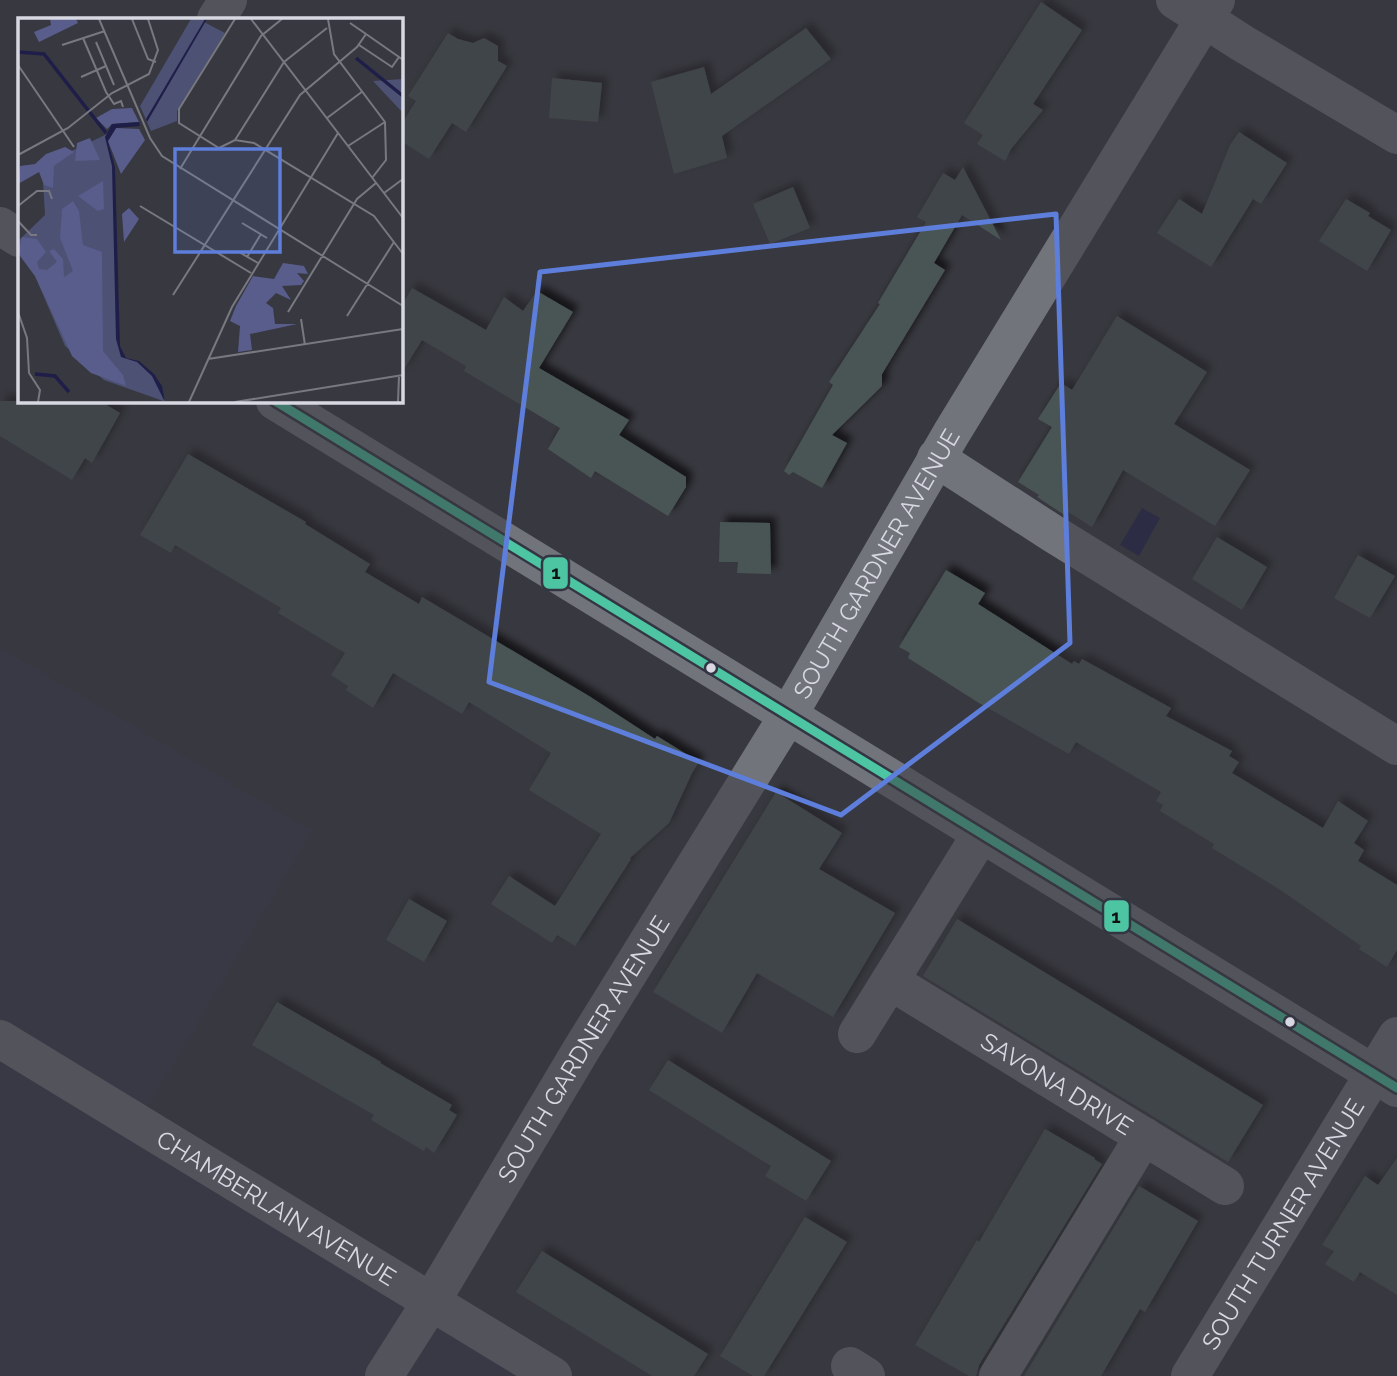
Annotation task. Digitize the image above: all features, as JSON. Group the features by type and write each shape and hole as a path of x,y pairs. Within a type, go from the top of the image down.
{"street":[{"path":"217,18 228,0"},
{"path":"1198,6 1242,43 1397,135"},
{"name":"SOUTH GARDNER AVENUE","path":"384,1376 541,1114 789,714 1198,6"},
{"path":"0,226 18,237"},
{"path":"277,402 1385,1081"},
{"path":"936,458 1064,541 1397,746"},
{"path":"857,1034 981,834"},
{"name":"SAVONA DRIVE","path":"890,981 1225,1186"},
{"name":"SOUTH TURNER AVENUE","path":"1190,1376 1385,1081 1397,1036"},
{"name":"CHAMBERLAIN AVENUE","path":"0,1039 554,1376"},
{"path":"998,1376 1144,1136"}],"highlighted area":[{"path":"1056,214 1070,643 841,815 489,682 540,272"}],"shaded area":[{"path":"1142,508 1160,518 1139,556 1120,545"},
{"path":"0,648 312,831 147,1108 559,1376 0,1376"}],"building":[{"path":"1041,2 1082,30 1033,104 1043,110 1011,149 1005,161 977,144 983,135 964,123"},
{"path":"806,28 831,59 722,136 727,158 674,174 651,82 704,67 711,94"},
{"path":"448,33 473,43 484,38 498,46 498,61 507,66 466,132 452,123 429,159 402,142 402,123 416,101 408,96"},
{"path":"552,78 602,83 598,122 549,118"},
{"path":"1239,132 1287,163 1261,204 1253,199 1211,267 1157,233 1179,199 1202,214 1230,145"},
{"path":"963,167 1001,240 962,215 934,263 945,270 882,374 882,386 832,435 847,443 822,488 793,472 789,475 784,471 833,385 829,382 880,304 878,303 926,222 917,217 943,173 955,180"},
{"path":"793,187 810,228 770,244 753,204"},
{"path":"1346,199 1391,230 1367,271 1319,241"},
{"path":"412,288 486,330 504,297 523,311 537,291 573,312 539,368 629,420 619,435 686,477 686,487 668,516 595,471 591,478 548,449 560,428 464,371 466,366 422,340 402,372 402,305"},
{"path":"1117,316 1207,372 1174,424 1250,470 1215,526 1123,470 1092,527 1065,510 1063,514 1018,482 1052,427 1038,419 1061,383 1072,390"},
{"path":"0,401 102,402 120,413 92,463 85,458 72,480 0,436"},
{"path":"188,454 306,522 305,524 370,564 365,572 419,604 422,597 589,696 655,739 657,736 699,762 669,823 630,858 575,946 557,935 552,943 491,904 509,876 555,906 601,834 529,790 551,753 469,702 462,714 393,673 373,708 346,690 348,686 331,675 345,653 278,613 281,608 175,545 171,553 140,535"},
{"path":"720,522 770,523 771,574 737,573 738,562 719,562"},
{"path":"1217,537 1267,567 1242,610 1192,579"},
{"path":"1358,555 1395,576 1370,618 1334,598"},
{"path":"946,570 985,593 978,604 1072,664 1074,661 1079,664 1082,659 1171,708 1166,716 1232,751 1229,756 1239,762 1232,773 1323,828 1338,801 1368,821 1354,843 1364,850 1358,861 1397,885 1397,950 1387,967 1282,891 1212,848 1214,844 1160,811 1163,805 1156,801 1161,792 1076,742 1069,754 979,703 908,658 910,653 899,647"},
{"path":"776,792 842,833 819,869 895,913 833,1017 757,973 722,1033 653,992"},
{"path":"409,899 447,921 424,962 386,940"},
{"path":"957,919 1263,1105 1228,1162 923,976"},
{"path":"277,1002 452,1105 449,1110 457,1115 434,1153 426,1147 424,1151 371,1120 374,1115 252,1045"},
{"path":"668,1060 831,1161 806,1201 765,1176 771,1166 649,1090"},
{"path":"1045,1129 1102,1164 979,1365 976,1376 969,1376 915,1345"},
{"path":"1397,1158 1397,1295 1360,1272 1354,1282 1325,1264 1334,1251 1322,1245 1365,1176 1378,1185"},
{"path":"1139,1186 1198,1221 1145,1312 1140,1309 1101,1376 1024,1376"},
{"path":"805,1217 847,1242 764,1376 753,1376 720,1356"},
{"path":"542,1251 708,1354 694,1376 652,1376 516,1292"}],"transit line":[{"name":"1","path":"277,402 1397,1088"}]}
